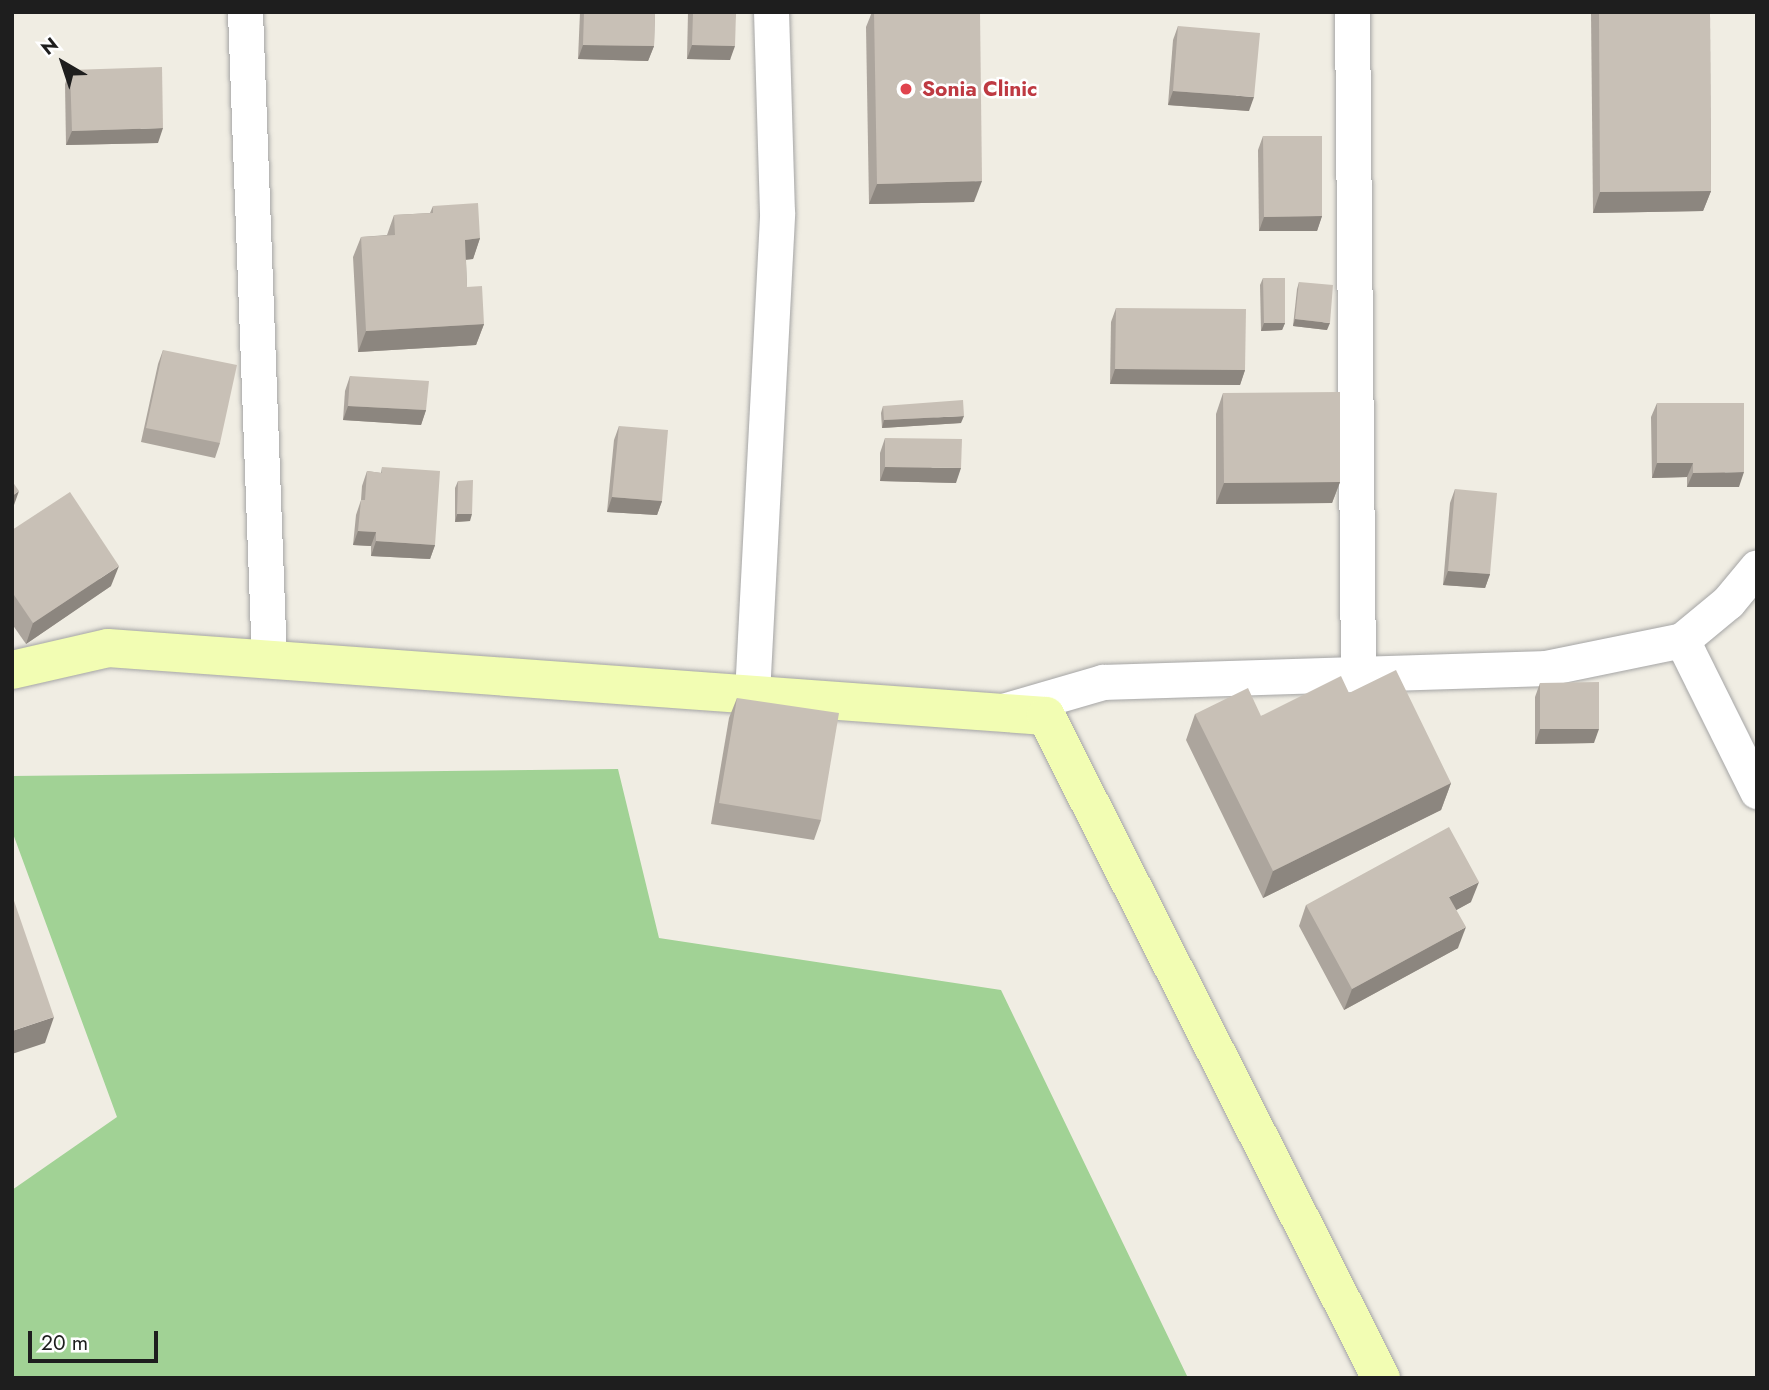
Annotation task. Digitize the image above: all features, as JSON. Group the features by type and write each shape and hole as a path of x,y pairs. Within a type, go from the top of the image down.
{"street":[{"path":"245,12 245,124 269,660"},
{"path":"752,694 778,214 771,12"},
{"path":"1352,12 1358,674"},
{"path":"999,712 1103,682 1546,668 1682,639 1728,602 1757,567"},
{"path":"1682,639 1757,791"},
{"path":"12,670 108,648 1046,716 1381,1378"}],"green space":[{"path":"618,769 659,938 1001,990 1188,1378 12,1378 12,1190 117,1117 12,831 12,776"}],"building":[{"path":"584,12 655,12 654,46 583,45"},
{"path":"693,12 736,12 735,46 692,45"},
{"path":"874,12 980,12 982,181 877,184"},
{"path":"1599,12 1710,12 1711,191 1600,192"},
{"path":"1178,26 1260,33 1254,97 1173,91"},
{"path":"162,67 163,128 72,131 70,70"},
{"path":"1263,136 1322,136 1322,216 1264,217"},
{"path":"478,203 480,238 465,240 467,287 482,286 484,324 366,331 361,237 395,235 394,215 433,213 433,206"},
{"path":"1263,278 1285,278 1285,323 1264,323"},
{"path":"1299,282 1333,285 1330,323 1295,319"},
{"path":"1116,308 1246,309 1245,370 1115,369"},
{"path":"163,350 237,365 220,443 146,428"},
{"path":"350,376 429,381 426,410 348,406"},
{"path":"1340,392 1340,482 1224,483 1223,393"},
{"path":"963,400 964,416 884,420 883,406"},
{"path":"1657,403 1744,403 1744,472 1693,473 1693,463 1657,463"},
{"path":"619,426 668,430 662,501 612,497"},
{"path":"885,438 962,439 961,468 885,467"},
{"path":"382,467 440,471 435,545 376,541 376,532 358,531 361,500 365,500 367,471 382,473"},
{"path":"473,480 472,514 457,514 458,481"},
{"path":"12,481 19,491 12,496"},
{"path":"1455,489 1497,493 1490,574 1448,571"},
{"path":"70,492 119,566 33,623 12,592 12,530"},
{"path":"1396,670 1451,783 1273,871 1195,714 1248,688 1261,716 1341,676 1349,693"},
{"path":"1599,682 1599,729 1540,729 1540,683"},
{"path":"737,698 839,713 821,820 719,803"},
{"path":"1449,827 1479,882 1449,897 1466,927 1352,989 1306,905"},
{"path":"12,895 54,1017 12,1031"}],"place":[{"name":"Sonia Clinic","path":"906,89"}]}
